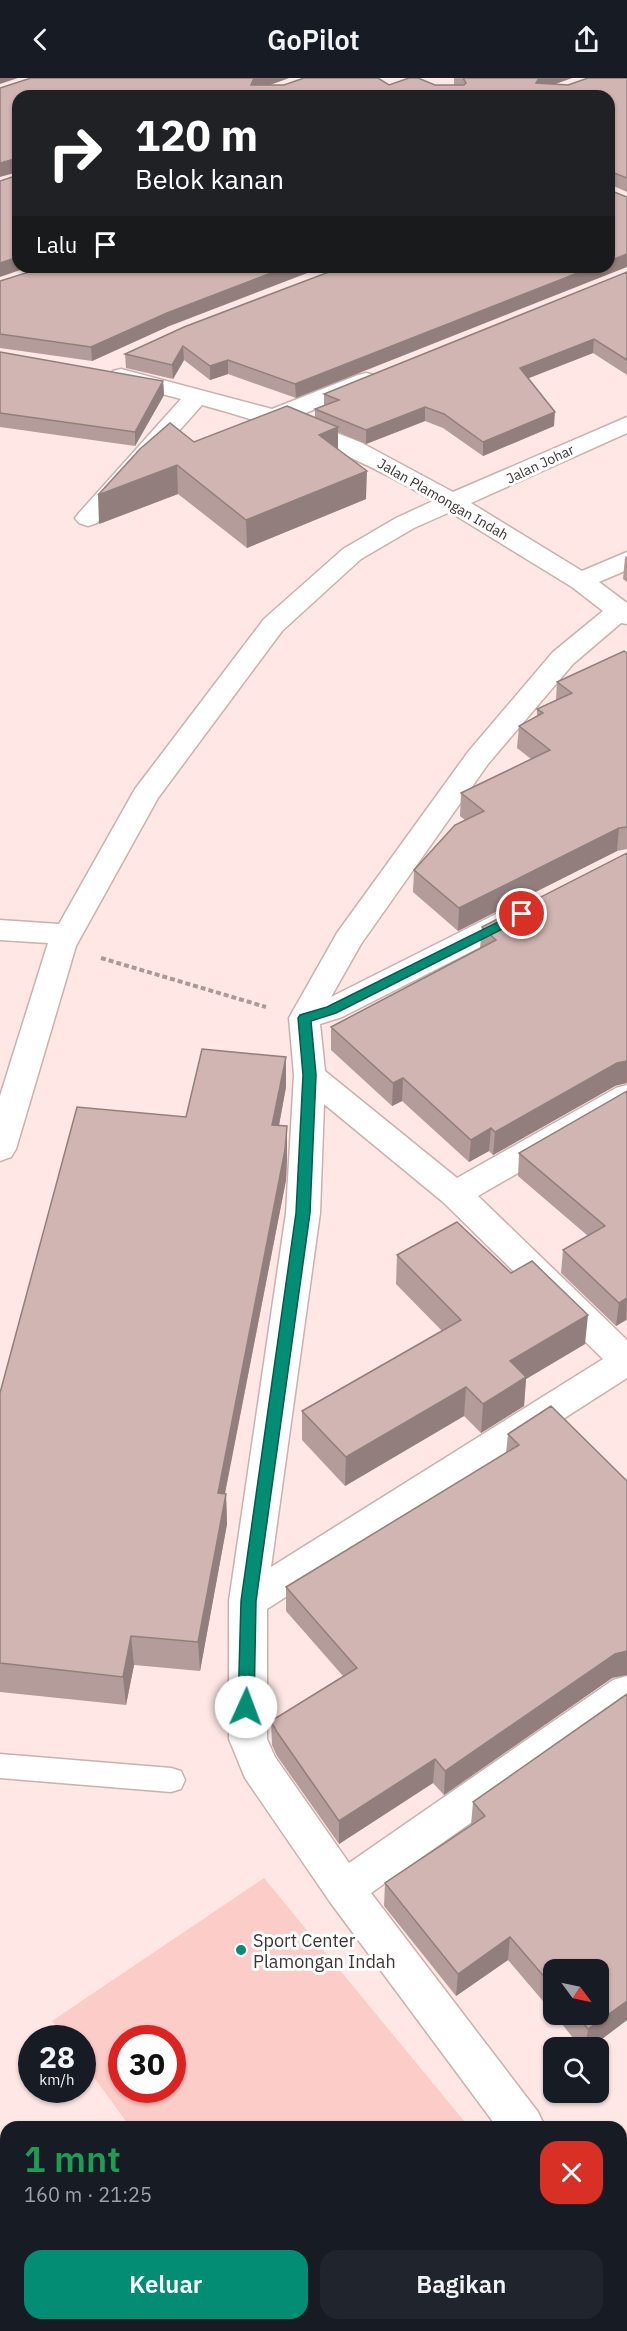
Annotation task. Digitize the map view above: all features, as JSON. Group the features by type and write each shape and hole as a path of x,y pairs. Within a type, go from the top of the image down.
{"street":[{"name":"Jalan Plamongan Indah","path":"123,356 97,370 274,417 351,447 412,478 454,503 581,581 623,613"},
{"path":"274,417 384,372"},
{"path":"88,518 198,395"},
{"name":"Jalan Johar","path":"0,1149 64,940 145,795 273,625 352,554 405,523 627,424"},
{"path":"581,581 627,560"},
{"path":"518,2121 344,1889 259,1766 248,1739 246,1707 248,1601 303,1213 310,1075 304,1018 348,940 478,758 564,658 623,613"},
{"path":"304,1018 340,1006 543,903"},
{"path":"0,930 64,940"},
{"path":"248,1601 627,1361 455,1194 310,1075"},
{"path":"455,1194 627,1096"},
{"path":"344,1889 627,1692"}],"lane":[{"path":"0,1766 171,1780"}],"path":[{"path":"64,940 304,1018"}],"shaded area":[{"name":"Sport Center Plamongan Indah","path":"264,1878 464,2121 126,2121 113,2103 186,2103 186,2025 108,2025 108,2097 96,2080 96,2025 55,2025 52,2021"}],"building":[{"path":"31,78 254,78 251,85 284,85 304,78 378,78 389,85 409,78 418,78 435,85 464,85 466,83 463,78 539,78 536,83 568,85 588,78 627,78 627,178 615,173 615,90 12,90 12,160 0,163 0,88"},
{"path":"12,177 12,259 0,263 0,181"},
{"path":"615,192 627,197 627,254 615,259"},
{"path":"627,272 627,360 594,339 520,368 555,412 483,442 444,414 425,407 366,430 315,409 339,400 324,394"},
{"path":"26,273 271,273 167,313 91,347 0,334 0,281"},
{"path":"326,273 578,273 295,384 228,360 210,366 183,346 172,365 125,354 184,327"},
{"path":"0,352 163,381 135,432 0,413"},
{"path":"287,406 338,427 319,435 367,471 246,520 177,465 98,495 140,449 170,423 194,442"},
{"path":"624,651 627,653 627,827 619,828 459,908 414,870 455,825 484,811 461,793 550,750 519,726 543,713 537,709 572,693 557,682"},
{"path":"627,853 627,1061 617,1063 495,1132 491,1128 471,1140 403,1078 393,1083 331,1027 496,940 482,927"},
{"path":"202,1049 286,1057 272,1125 287,1126 285,1150 218,1493 226,1494 198,1642 131,1636 123,1677 0,1663 0,1393 77,1107 186,1117"},
{"path":"627,1091 627,1298 619,1303 563,1250 605,1226 519,1153"},
{"path":"457,1222 511,1273 532,1261 588,1315 510,1361 526,1377 483,1404 466,1387 346,1457 302,1411 461,1320 397,1255"},
{"path":"551,1406 627,1481 627,1651 615,1654 445,1771 435,1759 339,1821 271,1721 357,1668 286,1587 519,1445 508,1434"},
{"path":"627,1694 627,2001 609,2014 609,1959 543,1959 543,1975 510,1937 458,1974 385,1883 485,1816 473,1802"}],"place":[{"name":"Sport Center Plamongan Indah","path":"241,1950"}],"route":[{"path":"246,1707 248,1601 303,1213 310,1075 304,1018 331,1010 522,914"}]}
